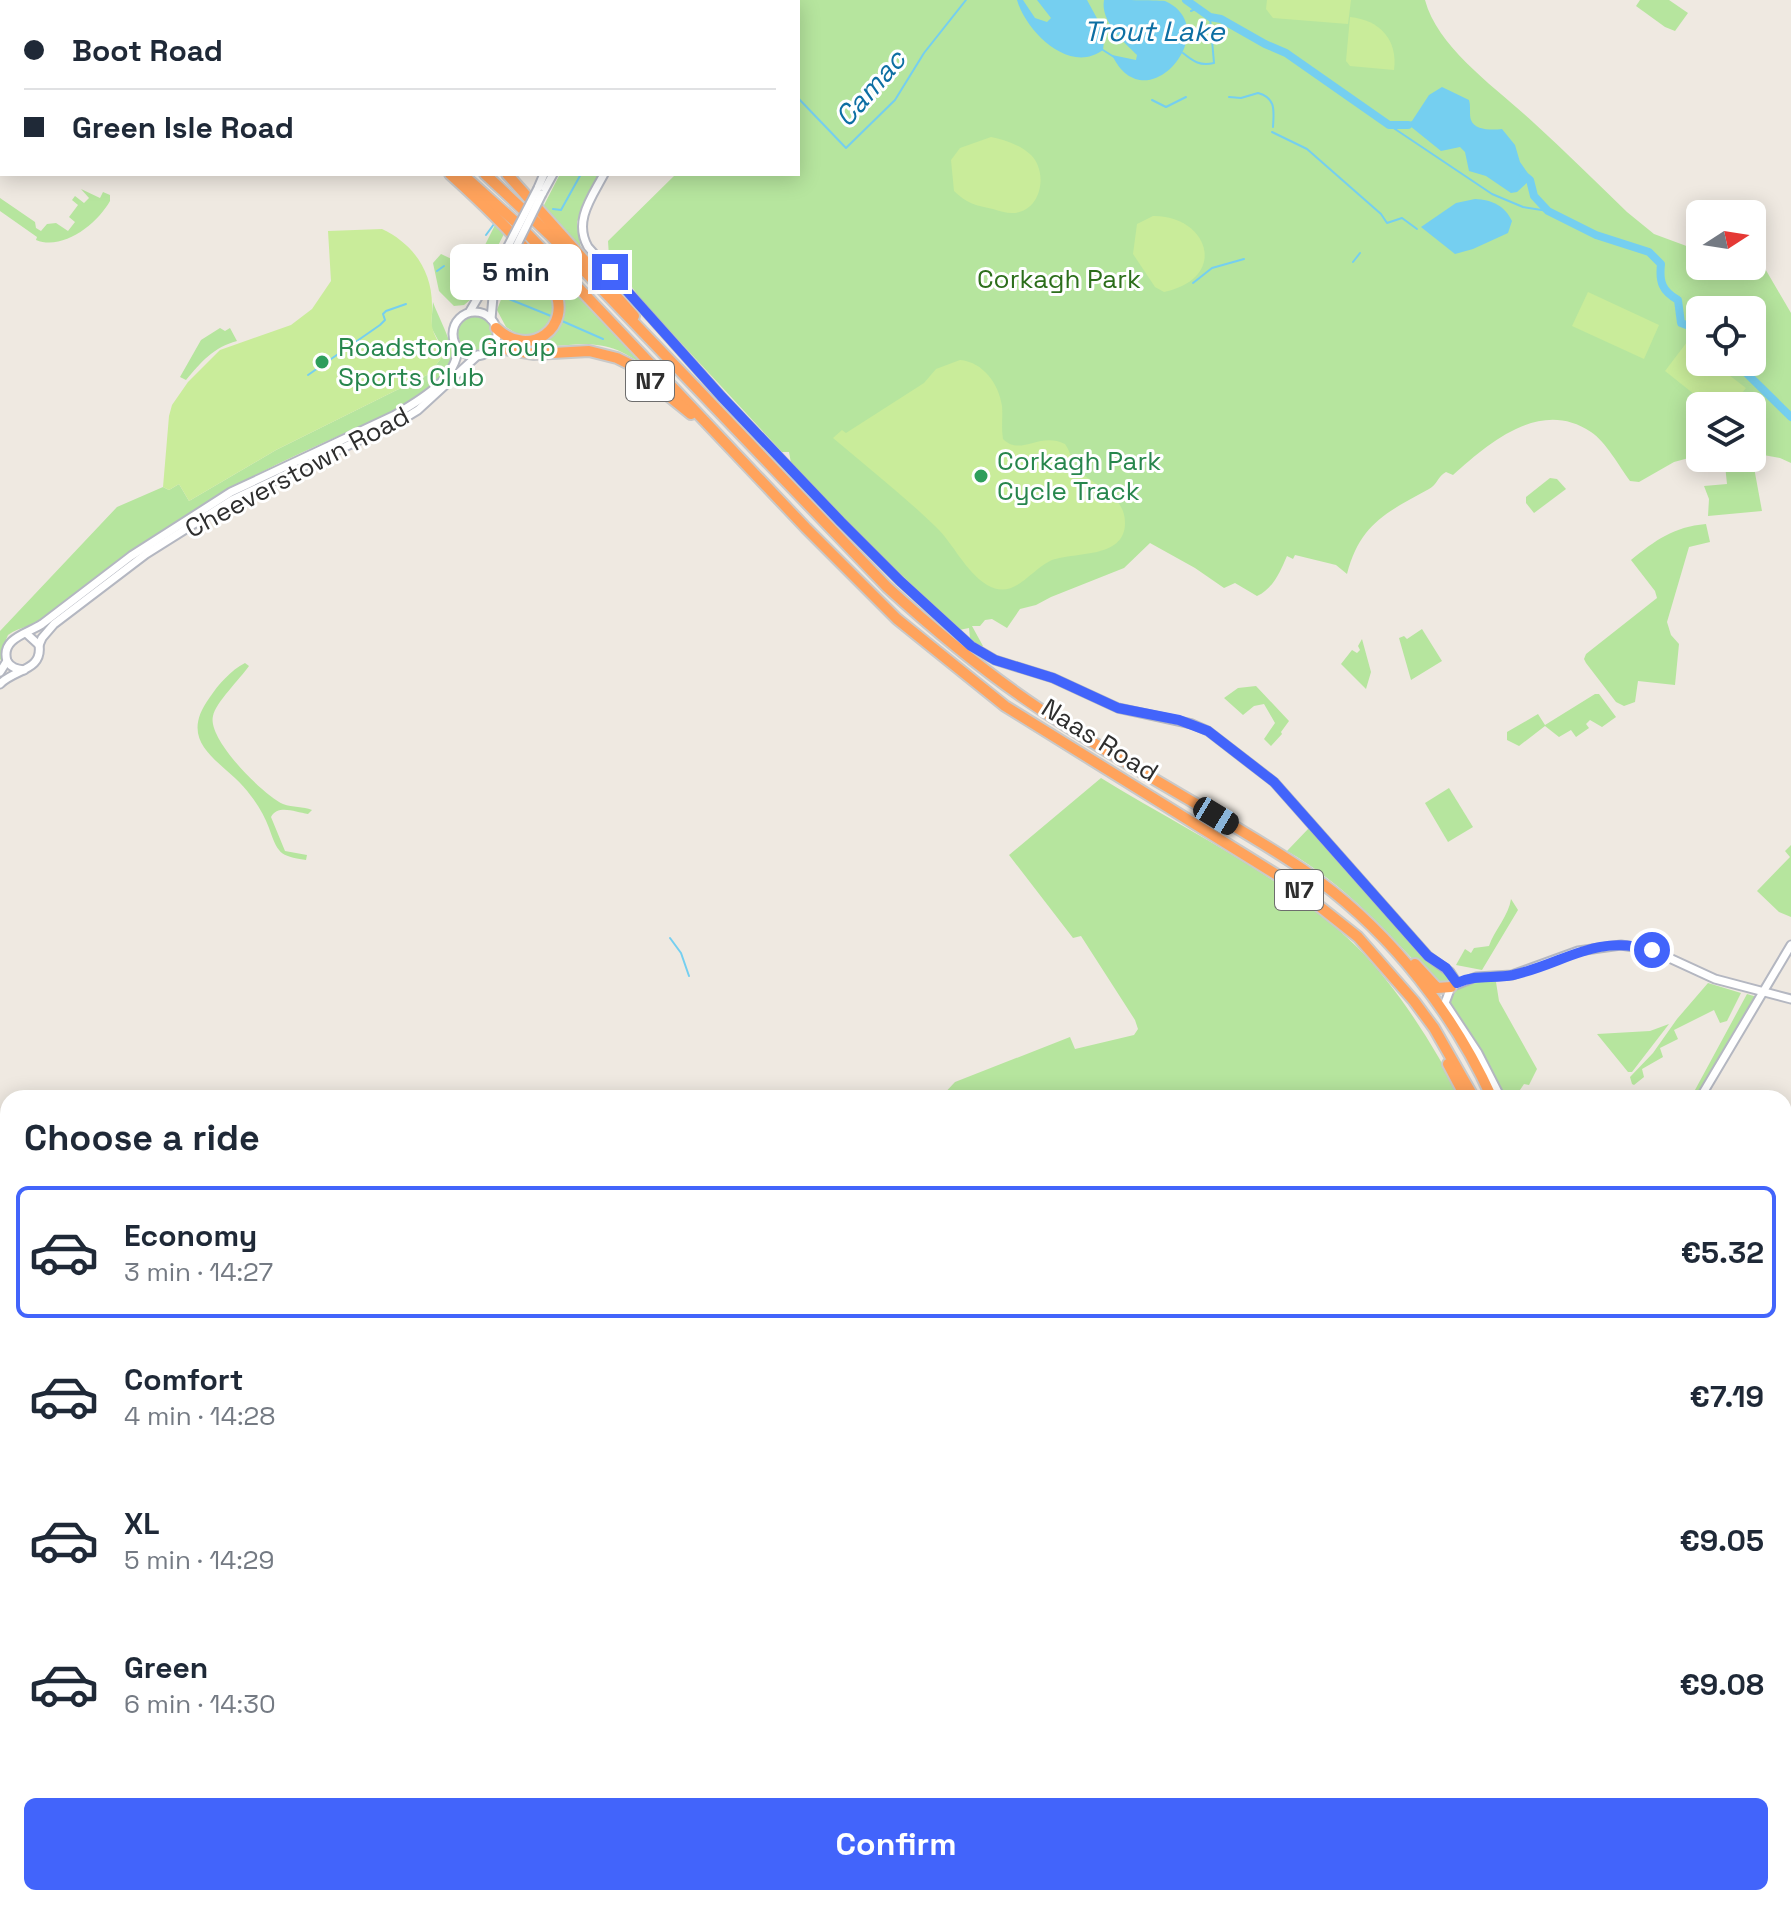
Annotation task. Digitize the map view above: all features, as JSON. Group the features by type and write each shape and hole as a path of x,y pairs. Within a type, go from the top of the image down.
{"highway":[{"path":"452,176 527,254 556,293 556,317 545,335 534,341 507,338 493,323"},
{"name":"Naas Road","path":"464,176 520,226 897,619 969,679 1053,738 1290,883 1358,937 1414,1001 1450,1054 1470,1090"},
{"name":"Naas Road","path":"487,176 550,235 887,587 969,658 1063,724 1303,870 1369,923 1425,987 1492,1090"},
{"name":"N7","path":"509,176 599,275 707,402"},
{"name":"N7","path":"492,347 534,354 589,351 617,358 629,364 721,438"},
{"path":"1369,923 1391,939 1437,988 1454,985"},
{"path":"1414,1001 1462,1090"}],"main road":[{"path":"540,191 544,176"},
{"path":"508,255 493,297 496,338 492,347 478,355 466,354 458,348 453,329 478,301 508,255 540,191 551,176"},
{"path":"603,176 581,223 583,240 721,396 874,556 971,646 995,660 1053,678 1118,708 1198,726 1274,782 1428,956 1446,968 1454,985"},
{"path":"469,313 480,313 493,323"},
{"name":"Cheeverstown Road","path":"0,672 7,661 5,650 15,635 27,634 131,556 231,492 413,404 429,393 451,370 457,360 458,348"},
{"name":"Cheeverstown Road","path":"0,684 11,674 36,663 42,638 54,624 146,554 232,500 400,421 446,386 478,355"},
{"path":"27,634 39,645"},
{"path":"7,661 15,668 24,670"},
{"path":"1494,1090 1478,1053 1445,1003 1454,985 1476,977 1512,975 1578,951 1621,945 1652,950 1715,979 1787,998"},
{"path":"1706,1090 1791,945"},
{"path":"1774,974 1776,987 1787,998"}],"green space":[{"name":"Corkagh Park","path":"800,0 1425,0 1442,35 1471,67 1627,212 1654,234 1686,246 1686,280 1766,280 1766,270 1791,313 1791,463 1766,456 1766,392 1686,392 1686,459 1674,462 1639,482 1630,481 1607,448 1591,432 1572,423 1554,420 1535,422 1500,438 1453,475 1446,472 1432,487 1377,521 1359,543 1347,574 1336,565 1295,555 1293,559 1287,556 1272,584 1257,596 1235,583 1224,588 1150,543 1124,568 1020,609 1007,628 992,619 985,620 980,626 972,626 983,646 980,647 970,638 969,628 959,630 862,537 791,463 789,452 782,452 644,303 609,257 608,241 674,176 800,176"},
{"path":"1267,0 1351,0 1348,24 1273,18 1266,9"},
{"path":"1640,0 1669,0 1688,13 1675,31 1636,6"},
{"path":"1350,17 1370,22 1385,33 1393,49 1394,70 1350,66 1346,61"},
{"path":"991,137 1022,148 1037,163 1041,181 1039,191 1036,199 1022,211 1007,213 977,205 954,191 951,160 960,148"},
{"path":"559,176 598,176 577,222 581,250 543,207"},
{"path":"81,189 100,198 103,192 110,195 110,201 88,226 57,242 36,240 37,237 0,211 0,198 35,222 36,228 41,231 47,224 56,223 68,231 75,222 69,217 78,205 72,200 75,196 84,203 89,198"},
{"path":"1153,216 1172,218 1187,225 1204,248 1204,262 1198,274 1185,285 1164,292 1155,287 1133,254 1137,224"},
{"path":"495,225 504,234 470,300 464,305 454,306 439,291 433,263 441,254 473,269"},
{"name":"Roadstone Group Sports Club","path":"382,229 411,250 428,280 432,327 445,353 429,374 276,450 189,501 179,484 169,490 163,487 169,416 172,405 188,382 220,350 291,325 312,309 331,281 328,231"},
{"path":"525,240 655,375 622,352 607,347 579,344 525,347 525,344 540,341 562,299 556,283 524,243"},
{"path":"520,250 547,286 554,309 551,320 525,339 506,327 497,310"},
{"path":"1588,292 1659,325 1644,359 1572,326"},
{"path":"433,302 450,343 452,358 451,364 432,387 393,412 307,450 199,507 47,618 8,635 2,649 4,664 0,659 0,631 117,507 163,487 169,490 179,484 189,501 276,450 429,374 445,353 431,327"},
{"path":"475,316 487,321 492,333 487,345 475,350 463,345 458,333 463,321"},
{"path":"220,328 225,331 230,328 237,341 215,351 186,380 180,377 201,340"},
{"path":"1686,343 1686,376 1730,376 1746,388 1743,392 1691,392 1665,371"},
{"name":"Corkagh Park Cycle Track","path":"960,360 976,365 993,382 1002,406 1003,439 1017,446 1047,440 1065,444 1079,471 1115,498 1124,513 1125,523 1123,535 1116,543 1096,552 1050,561 1021,583 997,589 979,579 942,533 833,438 842,430 846,433 924,383 936,369"},
{"path":"1726,472 1755,472 1762,511 1708,516 1709,499 1704,486 1727,484"},
{"path":"1550,478 1557,479 1566,489 1534,513 1526,503 1526,497"},
{"path":"1706,524 1710,542 1689,547 1667,622 1671,635 1679,644 1675,685 1638,681 1635,702 1624,706 1616,702 1586,663 1586,654 1657,598 1631,560 1666,536 1684,528"},
{"path":"1422,629 1442,661 1411,680 1399,638 1404,636 1407,639"},
{"path":"1362,639 1371,672 1366,689 1341,664 1352,650 1357,653 1360,650 1358,646"},
{"path":"245,663 249,666 215,710 213,726 227,752 263,790 283,804 312,810 308,814 282,810 271,817 285,851 307,855 306,860 281,852 254,800 201,741 198,729 200,714 221,683"},
{"path":"1256,686 1289,721 1271,746 1264,739 1275,723 1264,704 1254,706 1243,715 1224,698 1238,688"},
{"path":"1599,694 1616,717 1602,727 1590,720 1586,724 1589,728 1576,737 1571,730 1559,737 1545,726 1519,746 1507,740 1507,732 1538,714 1545,725"},
{"path":"1101,778 1267,876 1329,922 1372,963 1401,999 1457,1090 948,1090 955,1082 1070,1037 1075,1049 1134,1035 1138,1029 1081,936 1073,938 1009,855"},
{"path":"1449,788 1473,827 1448,842 1425,803"},
{"path":"1309,828 1456,981 1442,985 1435,983 1348,895 1287,851"},
{"path":"1791,845 1791,917 1779,912 1757,891 1790,857 1785,851"},
{"path":"1511,899 1518,910 1482,970 1456,965 1465,949 1471,953 1474,948 1489,946"},
{"path":"1474,980 1496,982 1499,1001 1537,1069 1529,1085 1524,1084 1520,1090 1497,1090 1447,1005 1448,997 1459,986"},
{"path":"1708,983 1741,993 1727,1021 1720,1023 1714,1010 1674,1030 1678,1039 1660,1048 1663,1057 1642,1069 1644,1077 1632,1084 1630,1077"},
{"path":"1747,994 1757,997 1700,1090 1695,1090"},
{"path":"1669,1024 1632,1072 1628,1072 1597,1034 1650,1031"}],"water":[{"path":"1017,0 1023,0 1035,18 1047,22 1051,18 1037,0 1087,0 1105,33 1103,50 1090,56 1076,57 1063,53 1039,36"},
{"name":"Trout Lake","path":"1104,0 1165,1 1182,14 1187,31 1184,49 1174,65 1160,76 1143,80 1127,74 1112,55 1136,60 1137,55 1109,23"},
{"path":"1442,87 1469,100 1473,124 1485,129 1502,129 1515,145 1530,180 1517,192 1511,193 1486,176 1469,171 1465,152 1460,147 1441,151 1410,126 1398,126 1412,121 1429,95"},
{"path":"1475,199 1492,202 1505,211 1512,221 1508,233 1455,254 1421,227 1456,203"}],"waterway":[{"name":"Camac","path":"800,100 846,148 895,100 924,53 966,0"},
{"name":"Camac","path":"1186,0 1210,17 1221,19 1286,53 1389,125 1408,125"},
{"name":"Camac","path":"1191,11 1197,8"},
{"name":"Camac","path":"1183,53 1197,62 1214,63 1210,17"},
{"name":"Camac","path":"1103,50 1114,57"},
{"path":"1229,97 1264,95 1271,101 1273,127"},
{"path":"1152,100 1166,107 1186,97"},
{"name":"Camac","path":"1389,125 1492,194 1523,207 1548,211"},
{"path":"1272,132 1307,149 1381,214 1387,223 1402,218 1417,229"},
{"name":"Camac","path":"1524,175 1530,180 1534,196 1548,211 1596,235 1649,252 1661,264 1661,281 1668,293 1678,300 1681,323 1686,325"},
{"path":"553,209 561,210 580,176"},
{"path":"486,235 494,224"},
{"path":"1353,262 1360,253"},
{"path":"1193,283 1212,268 1244,259"},
{"path":"437,271 444,266"},
{"path":"509,299 551,316"},
{"path":"308,375 380,325 385,320 383,314 386,311 406,304"},
{"path":"562,321 603,339"},
{"name":"Camac","path":"1749,376 1791,417"},
{"path":"670,938 681,953 689,976"}],"place":[{"name":"Roadstone Group Sports Club","path":"322,362"},
{"name":"Corkagh Park Cycle Track","path":"981,476"}],"route":[{"path":"610,272 721,396 841,522 971,646 995,660 1053,678 1118,708 1179,720 1208,731 1274,782 1428,956 1446,968 1457,983 1476,977 1512,975 1578,951 1599,947 1621,945 1652,950"}]}
